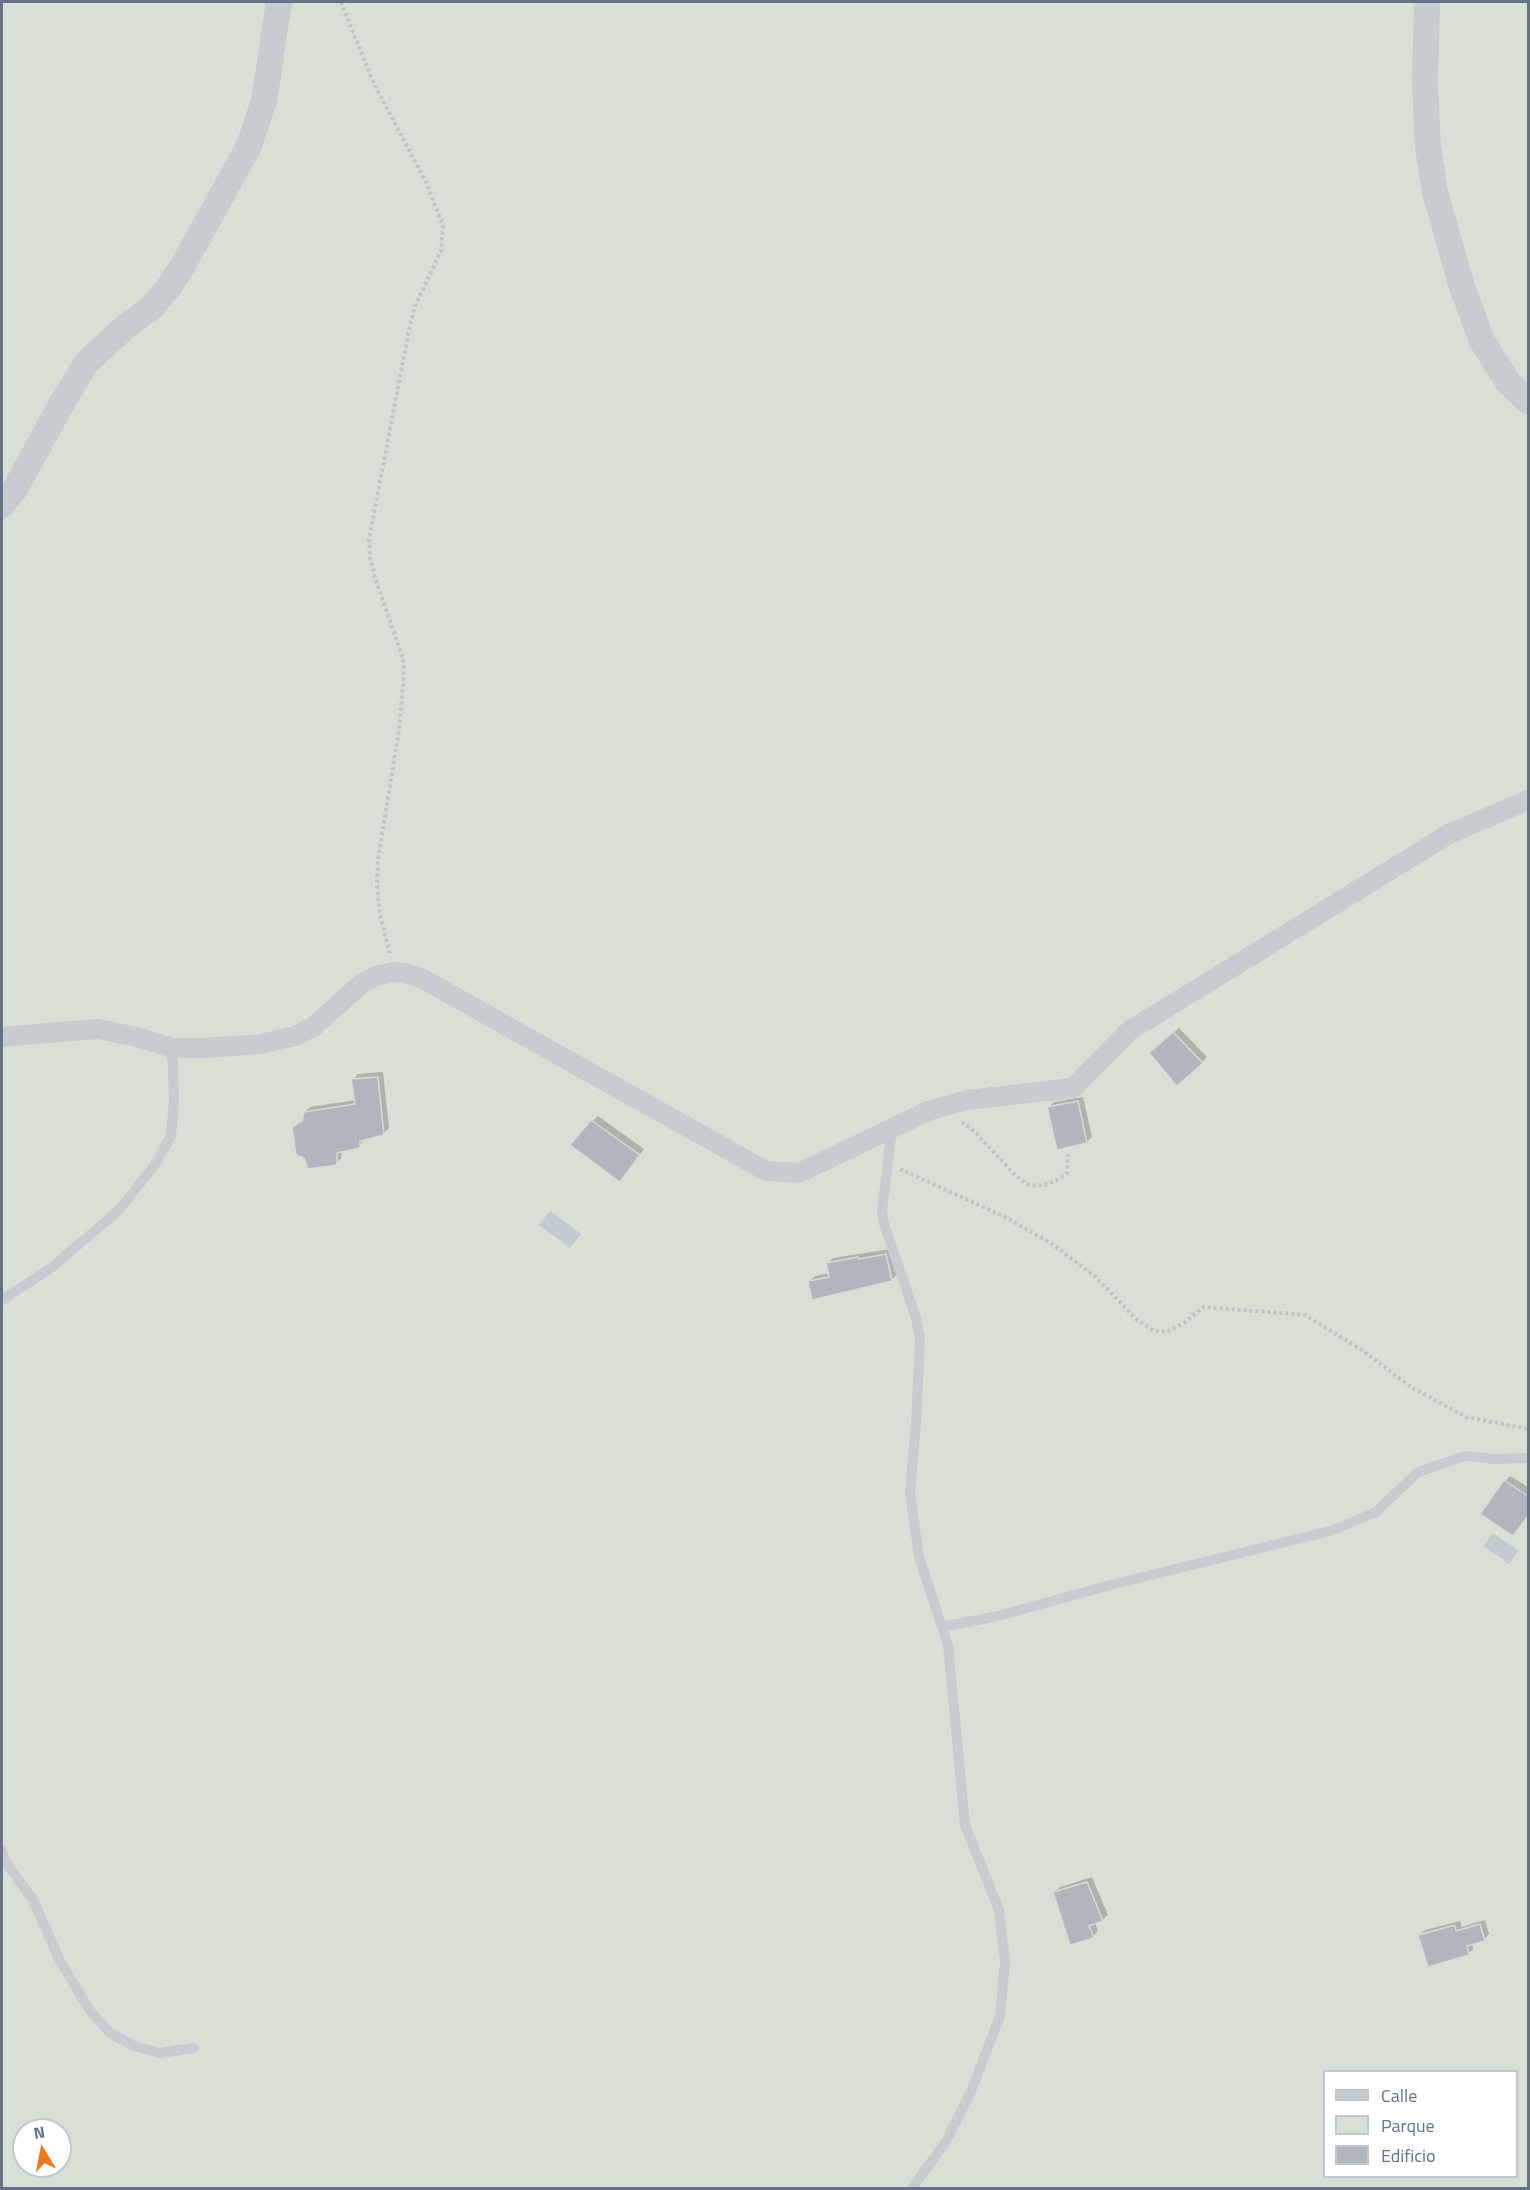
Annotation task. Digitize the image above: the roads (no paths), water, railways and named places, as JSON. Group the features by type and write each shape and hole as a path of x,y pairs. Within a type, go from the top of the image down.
{"street":[{"path":"2,505 15,489 87,362 125,327 151,308 169,287 249,147 264,101 279,2"},
{"path":"1427,2 1425,84 1428,147 1435,192 1462,287 1482,342 1508,381 1528,401"},
{"path":"2,1037 98,1029 137,1037 172,1048 261,1044 296,1036 313,1027 361,984 376,976 394,972 422,978 766,1171 800,1173 938,1108 967,1100 1073,1088 1129,1031 1449,834 1528,800"}],"lane":[{"path":"2,1300 51,1268 119,1210 154,1166 171,1136 174,1100 172,1048"},
{"path":"892,1128 882,1210 884,1224 916,1318 920,1339 910,1492 919,1557 948,1645 966,1825 999,1910 1005,1962 1000,2016 970,2094 945,2143 912,2188"},
{"path":"942,1627 998,1616 1114,1584 1331,1531 1376,1512 1418,1472 1465,1456 1494,1459 1528,1458"},
{"path":"2,1850 5,1861 33,1900 60,1961 90,2011 110,2033 134,2046 160,2053 194,2048"}]}
